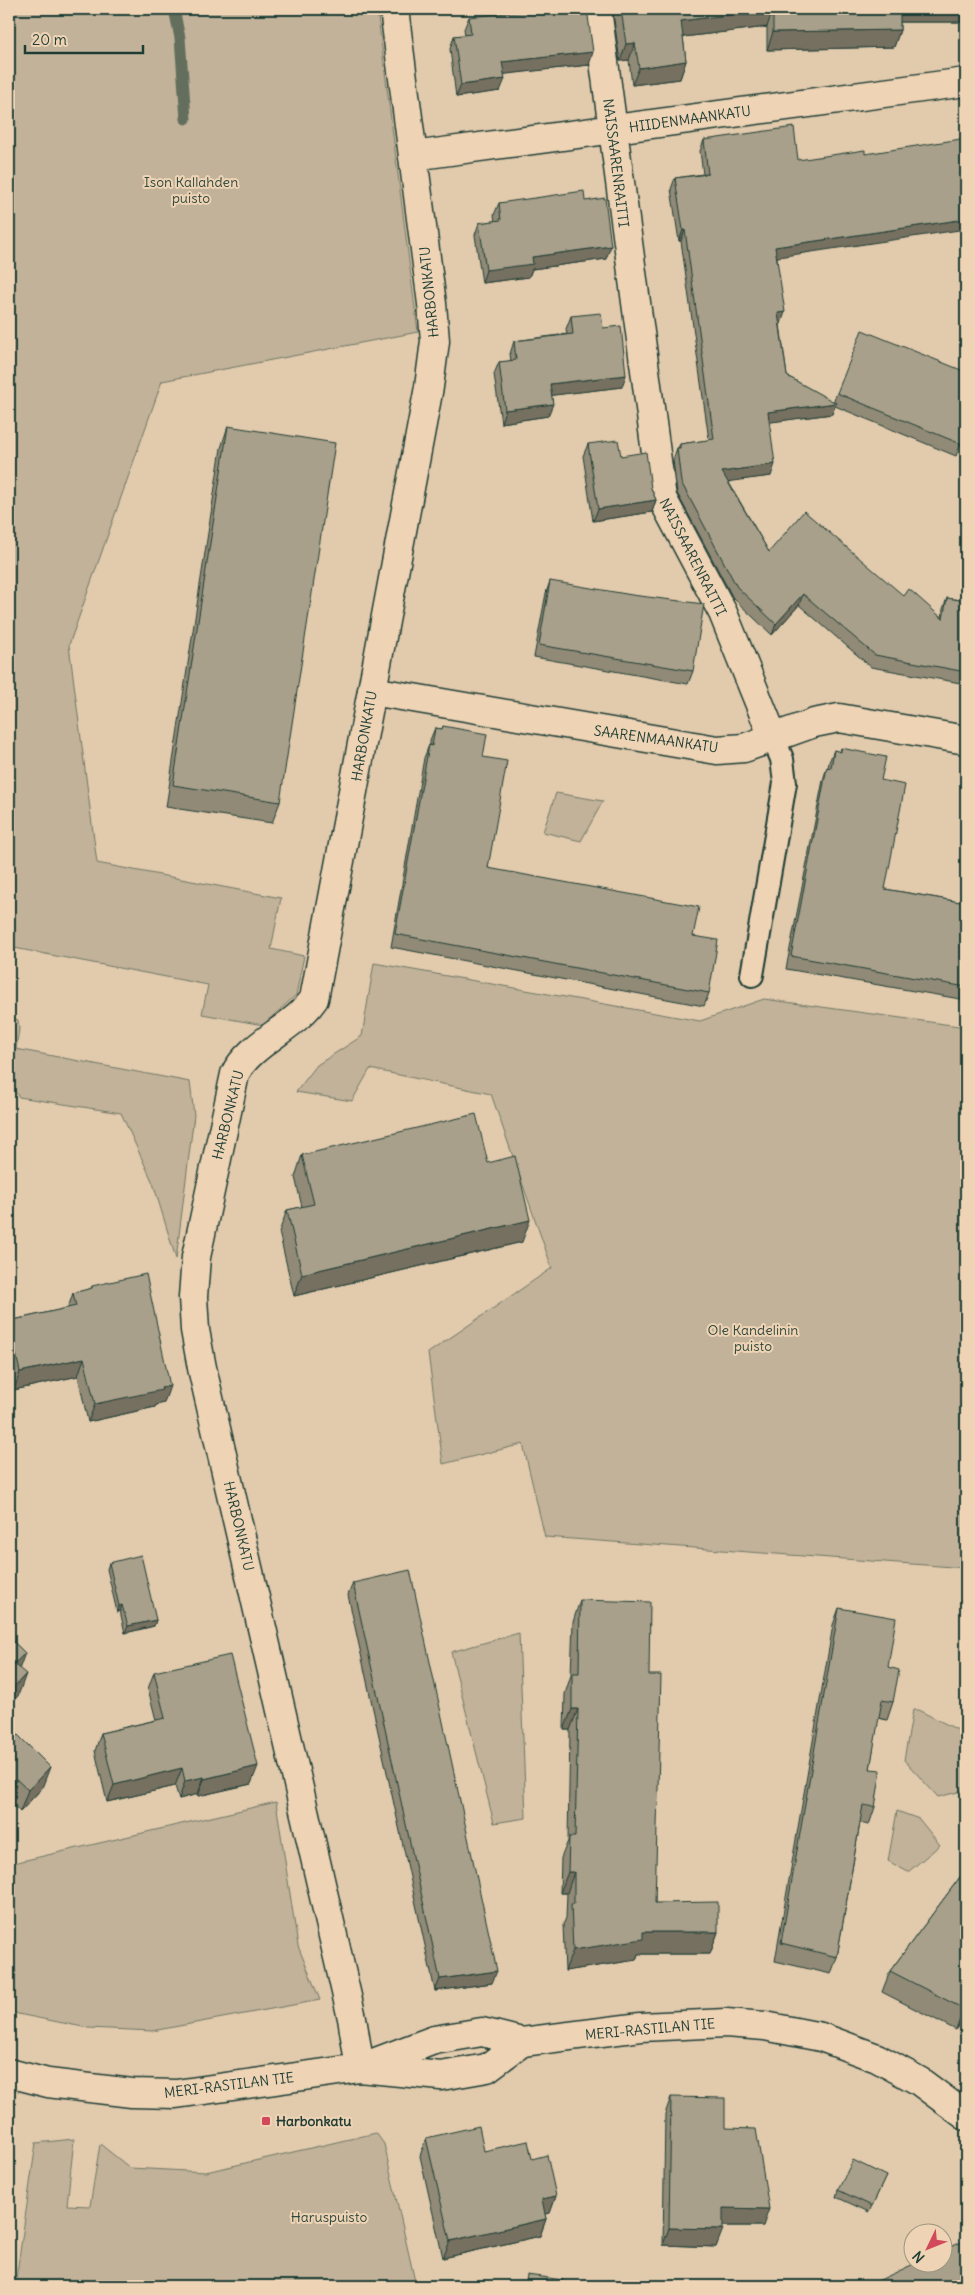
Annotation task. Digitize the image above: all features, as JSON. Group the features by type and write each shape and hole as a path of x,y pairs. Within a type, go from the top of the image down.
{"street":[{"name":"HARBONKATU","path":"360,2068 352,2018 202,1368 195,1330 193,1297 196,1257 235,1074 245,1059 297,1018 314,999 429,387 435,341 432,304 394,9"},
{"name":"NAISSAARENRAITTI","path":"597,9 662,498 723,613 782,759 785,783 752,975"},
{"name":"HIIDENMAANKATU","path":"413,156 966,82"},
{"name":"SAARENMAANKATU","path":"372,692 717,750 744,748 814,723 840,718 966,740"},
{"name":"MERI-RASTILAN TIE","path":"9,2073 57,2084 132,2093 176,2094 360,2068 434,2040 482,2032 522,2042 641,2027 691,2023 726,2023 765,2026 821,2037 877,2058 919,2081 966,2116"},
{"name":"MERI-RASTILAN TIE","path":"360,2068 441,2076 487,2068 522,2042"}],"green space":[{"name":"Ison Kallahden puisto","path":"9,9 377,9 418,332 162,381 69,645 97,863 281,898 271,949 304,956 296,995 263,1025 202,1014 208,985 9,947"},
{"path":"556,793 603,801 581,841 543,832"},
{"name":"Ole Kandelinin puisto","path":"374,963 700,1021 764,999 966,1027 966,1568 545,1537 523,1444 443,1464 428,1353 552,1268 491,1094 370,1069 352,1101 296,1092 317,1065 362,1036"},
{"path":"9,1017 18,1020 19,1029 16,1049 190,1082 194,1115 176,1259 153,1183 121,1113 19,1097 9,1084"},
{"path":"519,1633 526,1818 494,1823 451,1652"},
{"path":"913,1710 918,1710 964,1733 966,1738 966,1790 938,1797 904,1760"},
{"path":"276,1802 298,1946 320,2000 152,2031 88,2028 18,2014 9,2009 9,1864"},
{"path":"897,1811 919,1819 940,1845 908,1872 888,1861"},
{"name":"Haruspuisto","path":"376,2133 384,2144 416,2286 15,2286 36,2143 74,2139 67,2205 90,2206 100,2144 130,2168 206,2172"}],"building":[{"path":"543,9 587,9 593,52 502,62 505,79 461,85 454,36 471,34 469,17"},
{"path":"621,9 773,9 681,21 686,61 639,68 635,43 626,44"},
{"path":"773,9 900,9 900,30 773,32"},
{"path":"794,127 798,160 865,150 865,154 961,139 966,172 966,219 775,247 785,312 778,313 787,376 836,403 768,412 775,464 722,472 769,552 804,511 904,596 909,589 943,619 947,598 966,601 966,672 875,655 803,594 776,624 737,587 681,482 677,448 680,448 680,444 714,439 685,230 683,230 675,178 708,174 704,140"},
{"path":"584,191 585,201 605,198 611,246 532,257 533,264 486,270 479,223 501,220 499,203"},
{"path":"601,313 603,328 621,326 626,375 550,384 553,404 505,410 499,362 516,360 514,341 573,334 571,316"},
{"path":"862,330 966,372 966,430 961,444 837,393"},
{"path":"228,426 335,443 280,802 173,785"},
{"path":"618,440 621,456 646,452 651,488 656,500 598,509 588,444"},
{"path":"550,581 632,595 704,604 693,671 539,645"},
{"path":"443,726 487,734 483,757 507,761 488,868 699,907 693,936 718,940 709,993 395,934 429,745 432,746 435,728 442,729"},
{"path":"841,748 886,757 881,780 905,785 885,889 966,903 966,987 791,956 827,767 831,768 834,750 841,752"},
{"path":"476,1114 488,1163 515,1156 530,1220 302,1274 287,1210 314,1204 302,1155"},
{"path":"146,1274 170,1386 161,1388 162,1390 95,1404 84,1358 20,1372 16,1354 9,1356 9,1321 76,1306 73,1293 92,1288 92,1286"},
{"path":"141,1555 156,1620 128,1626 122,1605 119,1606 109,1563"},
{"path":"410,1570 497,1971 440,1979 353,1583"},
{"path":"580,1600 650,1602 649,1675 661,1675 655,1903 718,1902 718,1932 643,1932 643,1939 573,1950 571,1904 574,1904 574,1872 568,1872 569,1837 575,1837 578,1709 572,1709 572,1673 579,1673"},
{"path":"839,1608 896,1618 888,1667 899,1670 893,1702 882,1700 870,1769 881,1770 875,1807 863,1805 837,1957 781,1943"},
{"path":"9,1637 25,1653 14,1664 26,1674 9,1692"},
{"path":"230,1655 258,1766 204,1779 204,1777 185,1781 182,1768 114,1785 101,1733 165,1718 154,1672"},
{"path":"9,1726 50,1767 28,1790 16,1779 9,1786"},
{"path":"966,1869 966,2006 964,2009 890,1971"},
{"path":"671,2097 725,2098 725,2128 756,2129 769,2209 723,2208 723,2229 669,2228"},
{"path":"479,2126 484,2151 528,2141 532,2159 547,2155 556,2196 542,2199 546,2219 450,2241 426,2138"},
{"path":"853,2160 886,2176 872,2206 838,2190"},
{"path":"966,2240 966,2286 867,2286 902,2270 902,2272 952,2272 952,2246"},
{"path":"527,2275 563,2280 562,2286 525,2286"}],"waterway":[{"path":"174,9 180,38 186,119"}],"place":[{"name":"Harbonkatu","path":"266,2121"}]}
